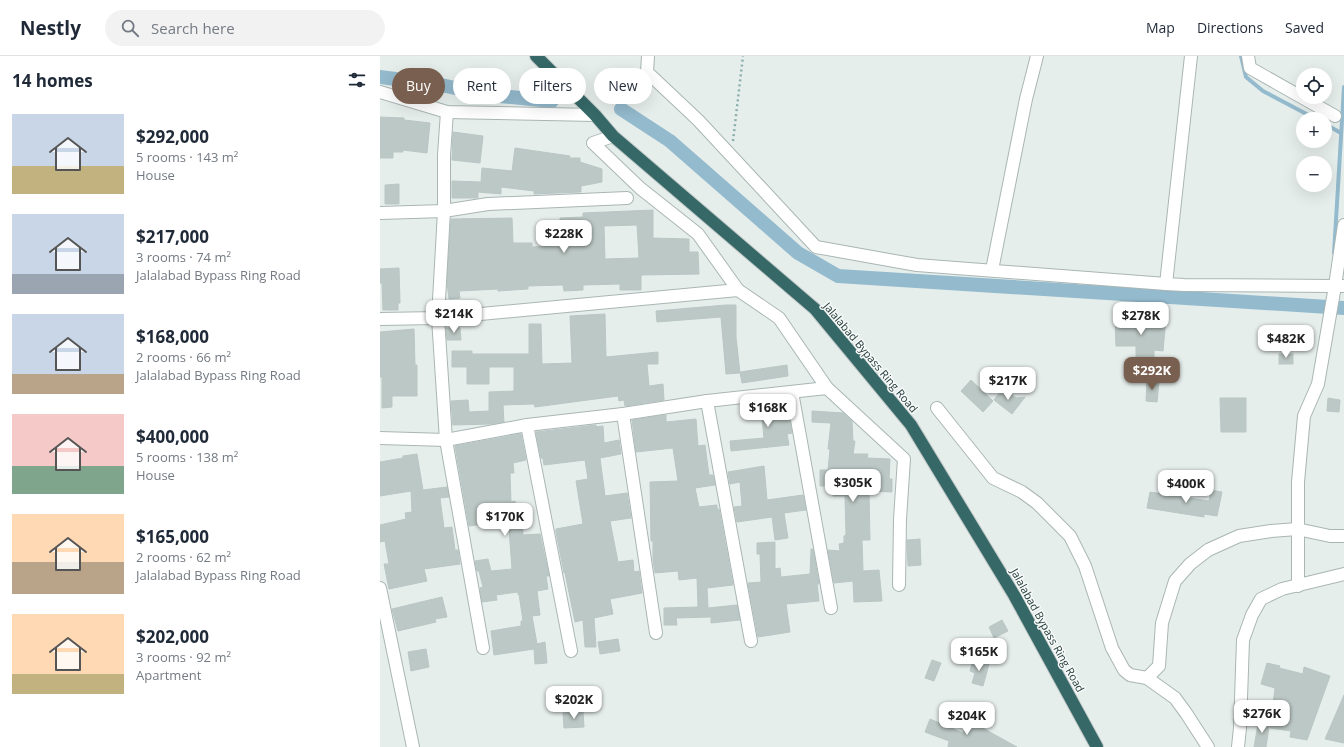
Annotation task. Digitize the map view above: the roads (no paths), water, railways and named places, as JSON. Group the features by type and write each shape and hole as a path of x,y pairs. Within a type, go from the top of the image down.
{"highway":[{"name":"Jalalabad Bypass Ring Road","path":"536,56 613,136 815,309 911,424 1014,595 1097,747"}],"street":[{"path":"648,56 646,72 698,120 816,247 917,265 1184,286 1339,286"},
{"path":"992,270 1026,99 1037,56"},
{"path":"1166,284 1191,56"},
{"path":"1248,56 1250,68 1335,116"},
{"path":"380,92 447,112 594,115"},
{"path":"447,112 444,155 444,211 438,318 446,440 483,648"},
{"path":"613,136 593,143 640,188 698,234 738,290 779,318 827,388 904,459 900,519 899,585"},
{"path":"380,213 444,211 488,204 627,198"},
{"path":"1298,586 1298,482 1304,416 1318,384 1339,286 1344,225"},
{"path":"380,319 438,318 738,290"},
{"path":"380,438 446,440 527,425 827,388"},
{"path":"792,392 831,608"},
{"path":"707,402 751,641"},
{"path":"937,408 993,478 1022,492 1037,503 1070,536 1085,566 1112,648 1124,670 1130,675 1147,678 1175,698 1208,747"},
{"path":"623,414 656,632"},
{"path":"527,425 572,651"},
{"path":"1147,678 1159,666 1162,624 1175,582 1190,564 1208,550 1239,536 1272,531 1297,529 1330,536 1344,536"},
{"path":"1238,747 1240,728 1242,640 1252,615 1262,599 1282,589 1344,574"},
{"path":"380,588 413,747"}],"waterway":[{"path":"1241,56 1246,77 1263,91 1303,112"},
{"path":"380,77 441,85 489,95 519,98"},
{"path":"1334,253 1344,87"},
{"path":"621,109 670,141 798,253 838,276 1344,308"},
{"path":"1332,128 1341,133"}]}
